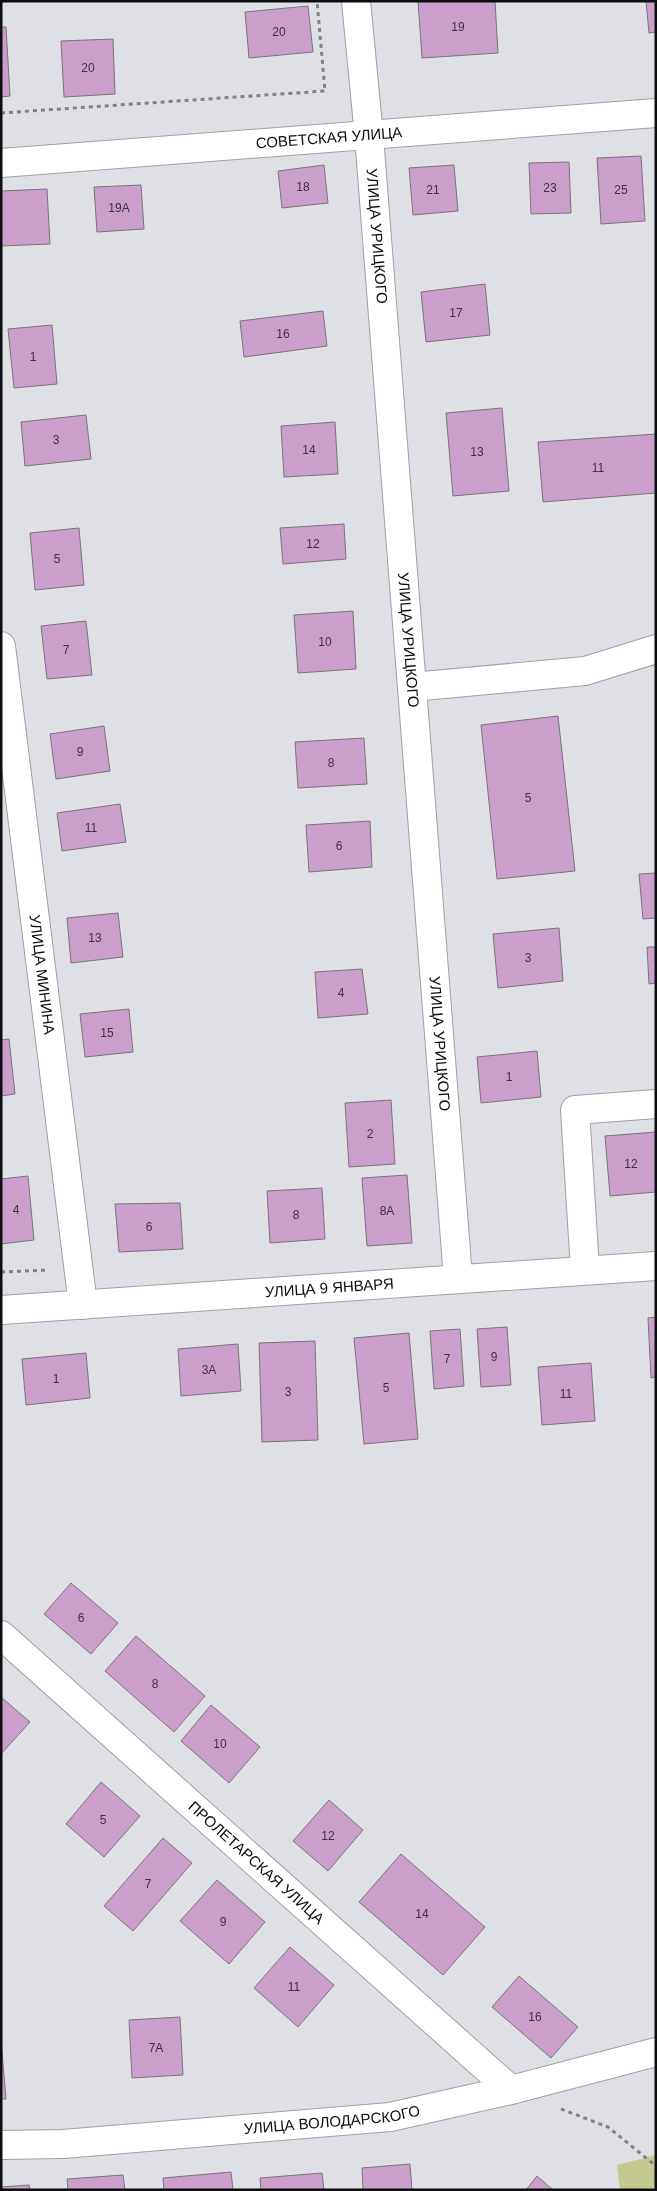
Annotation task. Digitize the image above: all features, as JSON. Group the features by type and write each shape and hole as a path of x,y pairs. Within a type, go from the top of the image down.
{"street":[{"name":"УЛИЦА УРИЦКОГО","path":"356,1 369,136 458,1278"},
{"name":"СОВЕТСКАЯ УЛИЦА","path":"1,163 656,113"},
{"name":"УЛИЦА МИНИНА","path":"1,646 83,1305"},
{"path":"412,687 586,671 656,649"},
{"path":"585,1270 575,1110 656,1104"},
{"name":"УЛИЦА 9 ЯНВАРЯ","path":"1,1310 656,1266"},
{"name":"ПРОЛЕТАРСКАЯ УЛИЦА","path":"1,1635 511,2090"},
{"name":"УЛИЦА ВОЛОДАРСКОГО","path":"1,2146 63,2144 390,2117 511,2090 656,2052"}],"path":[{"path":"1,113 325,91 316,1"},
{"path":"557,2107 608,2127 656,2166"}],"green space":[{"path":"656,2155 656,2190 620,2190 617,2165"}],"building":[{"path":"418,1 495,1 498,53 422,58"},
{"path":"646,1 656,1 656,32 649,33"},
{"path":"308,6 313,52 249,58 245,12"},
{"path":"1,27 6,27 10,96 1,97"},
{"path":"113,39 115,94 64,97 61,41"},
{"path":"641,156 645,221 601,224 597,158"},
{"path":"569,162 571,213 531,214 529,163"},
{"path":"324,165 328,203 282,208 278,171"},
{"path":"454,165 458,211 413,215 409,168"},
{"path":"141,185 144,229 97,232 94,187"},
{"path":"47,189 50,244 1,246 1,191"},
{"path":"485,284 490,335 426,342 421,292"},
{"path":"323,311 327,346 244,357 240,321"},
{"path":"52,325 57,384 14,388 8,329"},
{"path":"502,408 509,491 453,496 446,413"},
{"path":"86,415 91,459 25,466 21,422"},
{"path":"335,422 338,474 284,477 281,426"},
{"path":"656,434 656,493 543,502 538,442"},
{"path":"344,524 346,559 283,564 280,528"},
{"path":"79,528 84,585 35,590 30,533"},
{"path":"353,611 356,669 298,673 294,615"},
{"path":"86,621 92,675 47,679 41,626"},
{"path":"558,716 575,871 497,879 481,725"},
{"path":"104,726 110,771 56,779 50,734"},
{"path":"364,738 367,784 298,788 295,742"},
{"path":"120,804 126,842 62,851 57,813"},
{"path":"370,821 372,867 309,872 306,825"},
{"path":"656,873 656,918 643,919 639,874"},
{"path":"118,913 123,957 71,963 67,918"},
{"path":"559,928 563,981 498,988 493,934"},
{"path":"647,947 656,947 656,983 649,984"},
{"path":"362,969 368,1014 318,1018 315,972"},
{"path":"129,1009 133,1052 85,1057 80,1014"},
{"path":"9,1039 15,1094 1,1096 1,1040"},
{"path":"537,1051 541,1097 481,1103 477,1057"},
{"path":"391,1100 395,1164 349,1167 345,1103"},
{"path":"656,1132 656,1192 610,1196 605,1136"},
{"path":"407,1175 412,1243 367,1246 362,1178"},
{"path":"28,1176 34,1240 1,1244 1,1179"},
{"path":"322,1188 325,1239 270,1243 267,1191"},
{"path":"180,1203 183,1249 119,1252 115,1204"},
{"path":"656,1317 656,1377 651,1378 648,1318"},
{"path":"507,1327 511,1385 481,1387 477,1329"},
{"path":"460,1329 464,1386 434,1389 430,1331"},
{"path":"409,1333 418,1439 364,1444 354,1338"},
{"path":"315,1341 318,1440 262,1442 259,1343"},
{"path":"238,1344 241,1391 181,1396 178,1349"},
{"path":"86,1353 90,1398 26,1405 22,1359"},
{"path":"591,1363 595,1421 542,1425 538,1367"},
{"path":"71,1583 118,1623 91,1654 44,1614"},
{"path":"136,1636 205,1696 174,1732 105,1671"},
{"path":"1,1697 30,1722 1,1754"},
{"path":"211,1705 260,1747 229,1783 181,1741"},
{"path":"101,1782 140,1816 104,1857 66,1824"},
{"path":"329,1800 363,1830 328,1871 293,1841"},
{"path":"163,1838 192,1863 133,1931 104,1906"},
{"path":"401,1854 485,1927 443,1975 359,1902"},
{"path":"217,1880 265,1922 229,1964 180,1921"},
{"path":"290,1947 334,1985 298,2027 254,1988"},
{"path":"519,1976 578,2027 551,2058 492,2007"},
{"path":"180,2017 183,2075 132,2078 129,2020"},
{"path":"1,2040 6,2099 1,2099"},
{"path":"410,2164 412,2190 363,2190 362,2168"},
{"path":"231,2172 233,2190 164,2190 163,2178"},
{"path":"322,2173 324,2190 261,2190 260,2178"},
{"path":"123,2175 125,2190 68,2190 67,2179"},
{"path":"537,2176 553,2190 526,2190"},
{"path":"29,2185 30,2190 1,2190 1,2187"}]}
